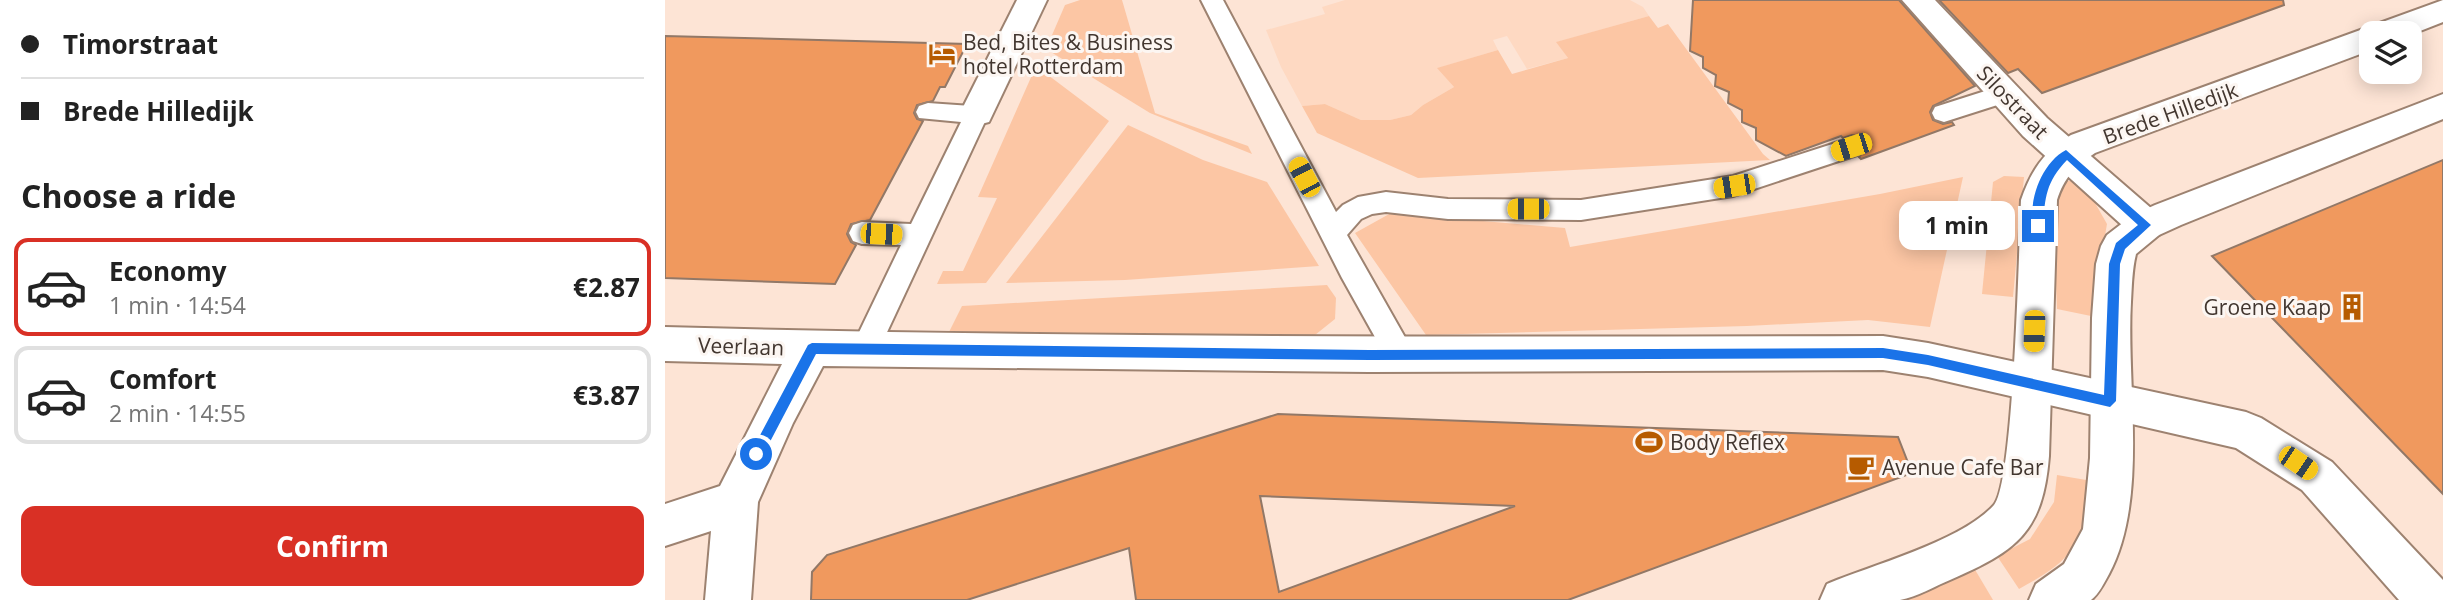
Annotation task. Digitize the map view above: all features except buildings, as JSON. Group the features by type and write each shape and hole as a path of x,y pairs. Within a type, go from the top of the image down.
{"street":[{"path":"977,113 1032,0"},
{"name":"Silostraat","path":"1917,0 2035,127 2146,225"},
{"path":"2414,21 2443,10"},
{"name":"Brede Hilledijk","path":"1843,600 1976,545 2000,529 2017,510 2026,472 2039,200 2047,174 2066,154 2083,144 2359,42"},
{"path":"2052,600 2080,580 2105,529 2111,458 2110,401 2115,264 2120,246 2146,225 2443,106"},
{"name":"Veerlaan","path":"665,344 1399,355 1883,353 2246,431 2317,476 2430,600"},
{"path":"729,600 736,502 745,477 778,410 812,348"},
{"path":"665,525 736,502"}],"lane":[{"path":"1212,0 1399,355"},
{"path":"1944,113 2004,94"},
{"path":"865,349 977,113 927,112"},
{"path":"1334,232 1352,212 1367,204 1386,202 1448,209 1581,210 1734,186 1851,147"},
{"path":"862,233 919,235"}],"shaded area":[{"path":"1080,0 1122,0 1155,113 1248,146 1252,154 1150,113 1046,49 1065,5"},
{"path":"1345,0 1630,0 1643,7 1649,16 1557,42 1568,58 1527,69 1507,36 1493,40 1498,50 1438,68 1454,87 1411,115 1390,120 1361,120 1325,104 1302,106 1281,67 1266,30 1325,14 1322,7"},
{"path":"1649,16 1658,28 1668,24 1770,160 1418,178 1317,133 1302,106 1325,104 1361,120 1390,120 1411,115 1454,87 1437,68 1498,50 1512,74 1568,58 1556,42"},
{"path":"1036,66 1109,121 986,283 937,284 943,271 963,271 997,198 978,197"},
{"path":"1128,125 1203,160 1267,182 1319,266 1125,280 1006,283"},
{"path":"2004,176 2024,177 2013,297 1982,294 1993,182"},
{"path":"1963,177 1930,327 1868,320 1426,335 1355,233 1391,213 1565,228 1570,247 1880,194"},
{"path":"2066,181 2073,181 2090,194 2107,224 2091,316 2057,309 2054,234 2060,187"},
{"path":"1327,285 1336,298 1335,319 1315,335 949,332 962,306"},
{"path":"2057,475 2092,481 2080,535 2065,558 2019,589 1997,556 2030,539 2054,502"},
{"path":"1974,568 1993,600 1892,600"}],"place":[{"name":"Bed, Bites & Business hotel Rotterdam","path":"942,54"},
{"name":"Groene Kaap","path":"2352,307"},
{"name":"Body Reflex","path":"1649,442"},
{"name":"Avenue Cafe Bar","path":"1861,467"}],"route":[{"path":"756,454 812,348 1369,355 1883,353 1928,360 2110,401 2115,264 2120,246 2146,225 2066,154 2047,174 2039,200 2038,226"}]}
